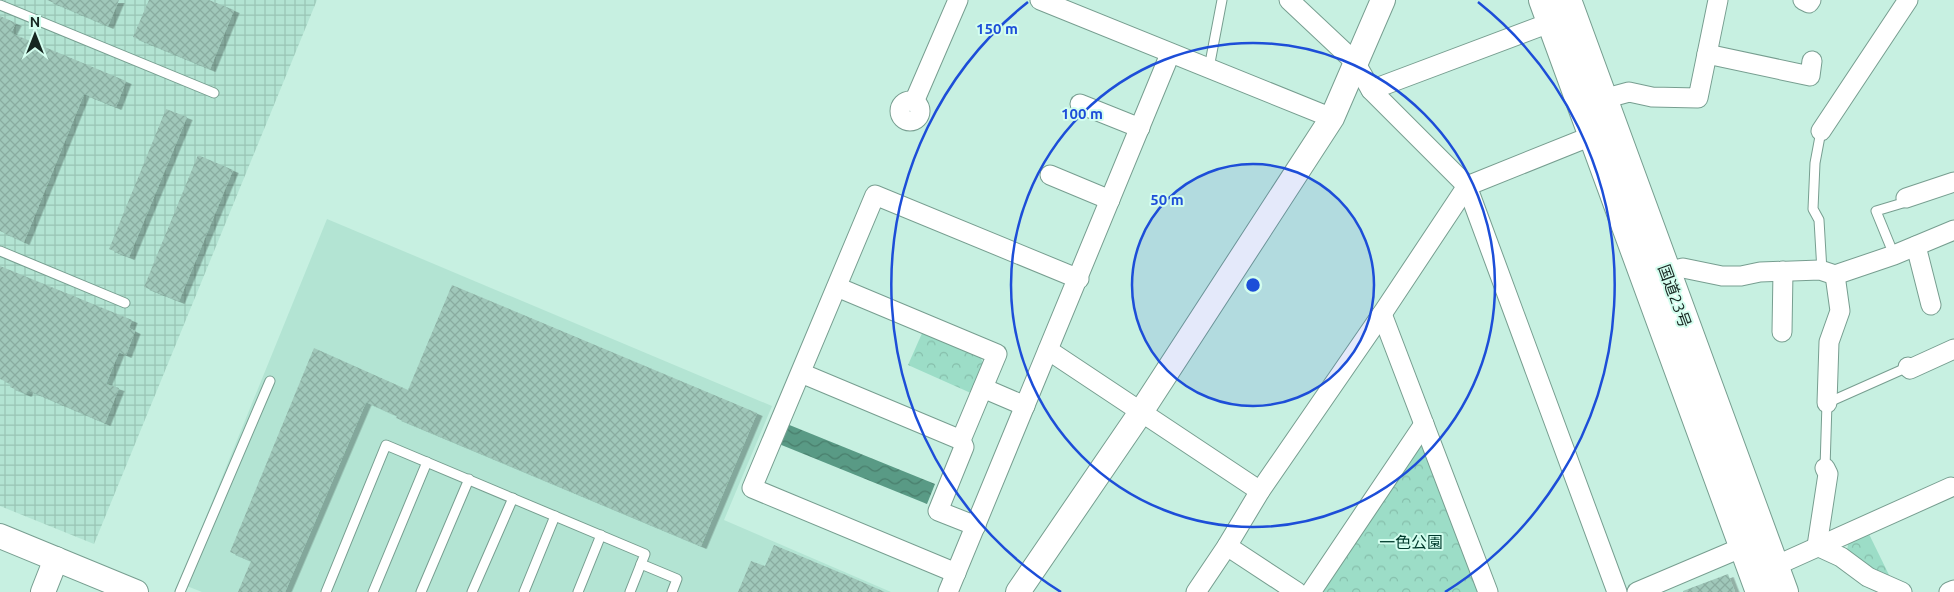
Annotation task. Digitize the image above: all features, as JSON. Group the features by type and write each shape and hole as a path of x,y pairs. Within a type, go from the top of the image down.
{"highway":[{"name":"国道23号","path":"1567,0 1784,592"},
{"name":"国道23号","path":"1548,11 1760,592"}],"street":[{"path":"914,102 958,0"},
{"path":"1040,0 1332,118"},
{"path":"1289,0 1355,62 1371,90 1467,186 1616,592"},
{"path":"1018,592 1141,412 1332,118 1383,0"},
{"path":"1603,99 1629,92 1652,97 1698,98 1718,0"},
{"path":"1803,0 1809,3 1811,0"},
{"path":"1822,130 1908,0"},
{"path":"1371,90 1548,11"},
{"path":"948,592 1170,54"},
{"path":"1707,54 1810,76 1812,60"},
{"path":"1080,104 1140,128"},
{"path":"1196,592 1227,546 1260,491 1382,314 1467,186 1594,134"},
{"path":"1050,175 1110,200"},
{"path":"1906,198 1954,182"},
{"path":"956,573 752,488 875,195 1078,279"},
{"path":"1666,272 1683,268 1722,276 1741,276 1760,272 1783,271 1829,273 1894,256 1954,230"},
{"path":"1916,246 1931,305"},
{"path":"1782,332 1783,271"},
{"path":"1827,403 1829,342 1840,311 1829,273"},
{"path":"837,286 997,354 961,440"},
{"path":"1382,314 1488,592"},
{"path":"1908,367 1910,369 1954,349"},
{"path":"1048,350 1260,491"},
{"path":"801,373 961,440 964,447 938,511 976,526"},
{"path":"984,388 1025,406"},
{"path":"1311,592 1424,424"},
{"path":"1817,546 1828,474 1825,468"},
{"path":"1775,566 1950,487"},
{"path":"0,536 136,592"},
{"path":"1227,546 1297,592"},
{"path":"1817,546 1841,557 1868,577 1902,592"},
{"path":"1637,592 1743,547"},
{"path":"43,592 56,559"},
{"path":"1949,592 1954,590"}],"lane":[{"path":"1209,69 1222,0"},
{"path":"0,5 214,93"},
{"path":"1822,130 1815,163 1813,209 1819,220 1829,273"},
{"path":"1894,256 1876,211 1906,202 1906,198"},
{"path":"0,251 124,303"},
{"path":"1825,468 1827,403 1908,367"},
{"path":"180,592 270,381"},
{"path":"326,592 386,445 469,478 645,554 630,592"},
{"path":"373,592 428,462"},
{"path":"421,592 469,478"},
{"path":"472,592 513,498"},
{"path":"524,592 555,516"},
{"path":"578,592 600,535"},
{"path":"641,564 677,579 672,592"}],"shaded area":[{"path":"0,0 317,0 94,544 0,506"},
{"path":"327,219 772,406 724,520 891,592 202,592 179,583"}],"green space":[{"path":"923,331 978,352 985,367 973,394 908,365"},
{"name":"一色公園","path":"1418,441 1426,442 1482,592 1322,592"},
{"path":"1867,530 1890,577 1871,571 1847,551 1849,538"}],"water":[{"path":"787,424 935,484 927,504 779,444"}],"building":[{"path":"47,0 119,0 108,26"},
{"path":"149,0 209,0 234,10 210,69 133,37"},
{"path":"0,16 16,23 11,33 126,81 116,107 84,94 24,242 0,231"},
{"path":"166,109 187,117 129,257 109,249"},
{"path":"198,155 233,170 179,301 144,287"},
{"path":"0,266 132,320 129,328 135,331 126,355 119,352 106,384 119,388 105,423 28,390 26,394 10,387 11,384 0,379"},
{"path":"452,285 757,413 701,546 396,418 397,416 366,402 285,592 238,592 251,561 230,552 314,348 408,390"},
{"path":"774,545 885,592 738,592 751,561 765,566"},
{"path":"1728,574 1735,592 1683,592 1683,591"}]}
